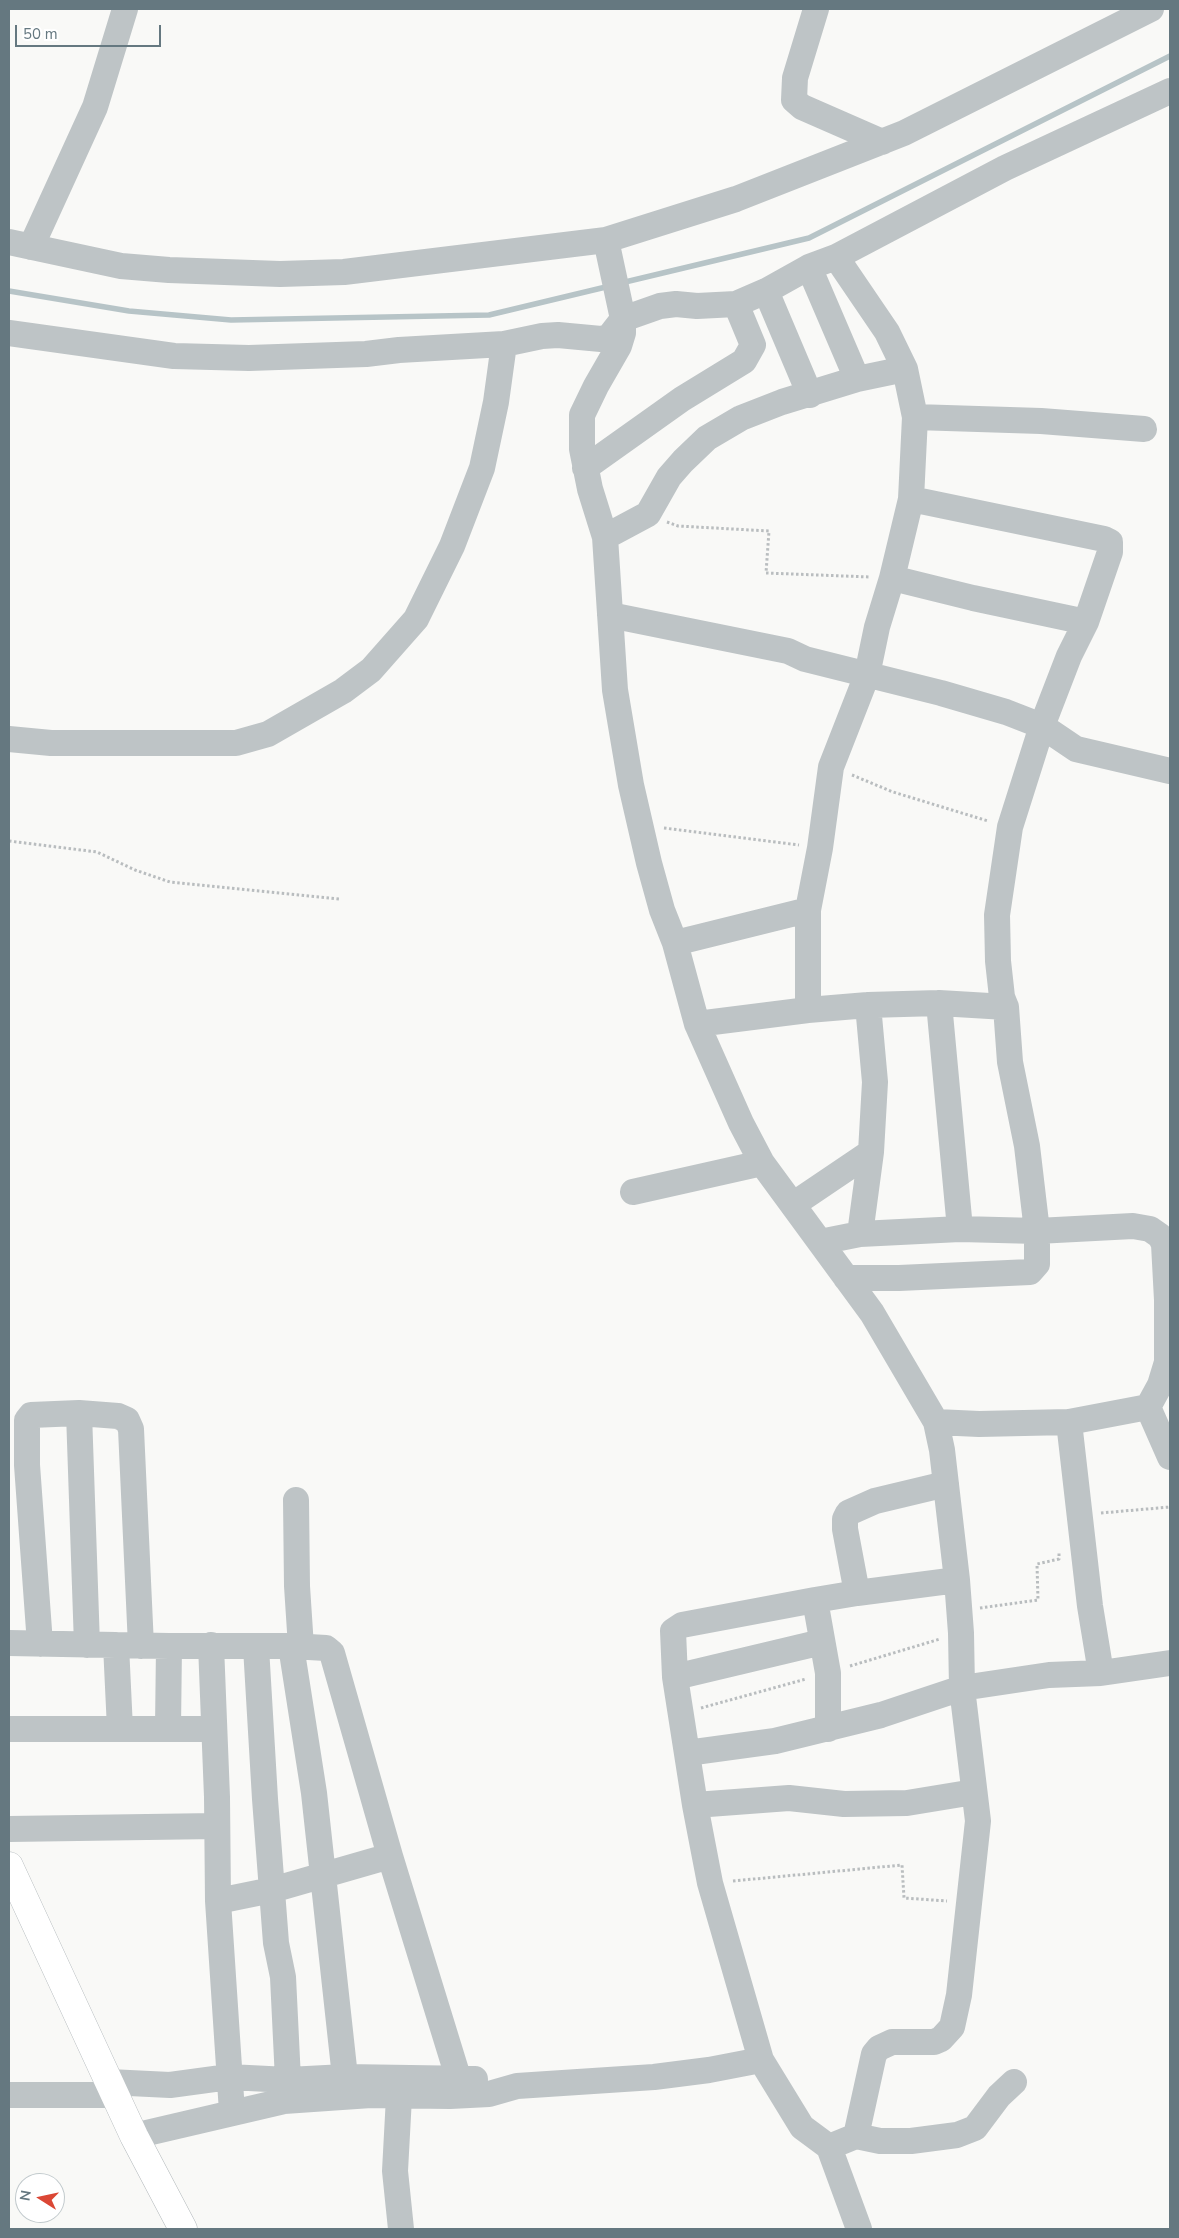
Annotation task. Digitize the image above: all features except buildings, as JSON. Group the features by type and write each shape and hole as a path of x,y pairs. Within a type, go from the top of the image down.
{"main road":[{"path":"9,1866 134,2136 183,2229"}],"street":[{"path":"126,9 95,107 20,244 121,266 169,270 280,274 344,272 563,247 608,247 904,133 1151,9"},
{"path":"816,9 795,78 794,100 802,108 882,142"},
{"path":"622,312 676,304 697,306 736,304 766,291 809,267 836,257 1005,168 1170,91"},
{"path":"608,247 622,312 623,333 619,346 582,415 582,441 586,468 605,537 615,690 631,785 662,910 675,943 698,1024 741,1123 762,1163 794,1204 872,1313 936,1422 942,1450 962,1633 962,1688 978,1821 959,1996 952,2028 941,2039 934,2042 892,2042 879,2048 874,2054 856,2136"},
{"path":"808,1010 808,910 820,848 831,766 867,676 877,627 892,578 911,499 915,416 905,369 887,332 836,257"},
{"path":"809,267 857,379"},
{"path":"766,291 810,395"},
{"path":"586,468 682,399 744,361 753,345 736,304"},
{"path":"9,333 174,356 288,358 504,344 550,336 601,339 609,337 622,312"},
{"path":"9,739 51,743 236,743 268,734 343,691 371,670 416,620 452,546 482,468 496,402 504,344"},
{"path":"605,537 648,514 669,477 707,438 741,418 857,379 905,369"},
{"path":"915,416 1041,421 1144,429"},
{"path":"846,1278 899,1278 1030,1272 1037,1264 1037,1231 1027,1146 1010,1062 1006,1007 1002,997 998,961 997,915 1010,827 1042,726 1069,656 1086,622 1110,552 1110,542 1104,539 911,499"},
{"path":"892,578 972,598 1086,622"},
{"path":"610,615 788,651 806,659 867,676 941,693 1006,712 1042,726 1076,749 1170,771"},
{"path":"675,943 808,910"},
{"path":"698,1024 808,1010 868,1005 939,1003 1006,1007"},
{"path":"939,1003 960,1229"},
{"path":"860,1234 871,1152 875,1082 873,1041 868,1005"},
{"path":"794,1204 871,1152"},
{"path":"633,1192 762,1163"},
{"path":"820,1242 860,1234 960,1229 1037,1231 1133,1226 1150,1229 1160,1236 1164,1244 1167,1362 1160,1385 1148,1408"},
{"path":"936,1422 980,1424 1069,1422 1148,1408"},
{"path":"1148,1408 1170,1457"},
{"path":"79,1413 87,1645"},
{"path":"40,1644 26,1465 26,1420 31,1415 79,1413 118,1416 127,1420 131,1429 129,1646 120,1728"},
{"path":"1069,1422 1090,1606 1101,1672"},
{"path":"857,1594 845,1529 845,1519 848,1513 875,1502 946,1484"},
{"path":"296,1500 296,1646 345,2077"},
{"path":"859,2229 828,2147 802,2127 761,2060 710,1883 695,1805 675,1677 673,1631 678,1626 815,1600 957,1580"},
{"path":"815,1600 828,1673 828,1729"},
{"path":"675,1677 822,1642"},
{"path":"9,1643 129,1646 296,1646 326,1648 332,1653 390,1856 458,2077"},
{"path":"211,1645 218,1901 232,2112"},
{"path":"168,1646 168,1728"},
{"path":"256,1647 276,1943 283,1977 288,2080"},
{"path":"687,1753 775,1741 828,1729 881,1715 962,1688 1049,1675 1101,1672 1170,1663"},
{"path":"9,1729 214,1729"},
{"path":"695,1805 789,1798 844,1804 907,1803 974,1792"},
{"path":"9,1829 216,1826"},
{"path":"218,1901 272,1890 390,1856"},
{"path":"134,2136 284,2101 370,2096 489,2094 517,2086 654,2077 709,2070 761,2060"},
{"path":"9,2095 170,2085 229,2077 288,2080 345,2077 458,2077 498,2080 517,2086"},
{"path":"828,2147 856,2136 880,2141 911,2141 957,2135 974,2128 999,2096 1014,2082"},
{"path":"399,2097 395,2172 401,2229"}],"path":[{"path":"648,514 678,526 769,531 766,573 892,578"},
{"path":"831,766 893,792 1010,827"},
{"path":"641,825 820,848"},
{"path":"9,841 97,852 135,870 170,882 340,899"},
{"path":"710,1883 902,1865 904,1898 968,1902"}],"waterway":[{"path":"621,283 809,238 1170,56"},
{"path":"9,291 129,311 231,320 489,315 610,286"}]}
